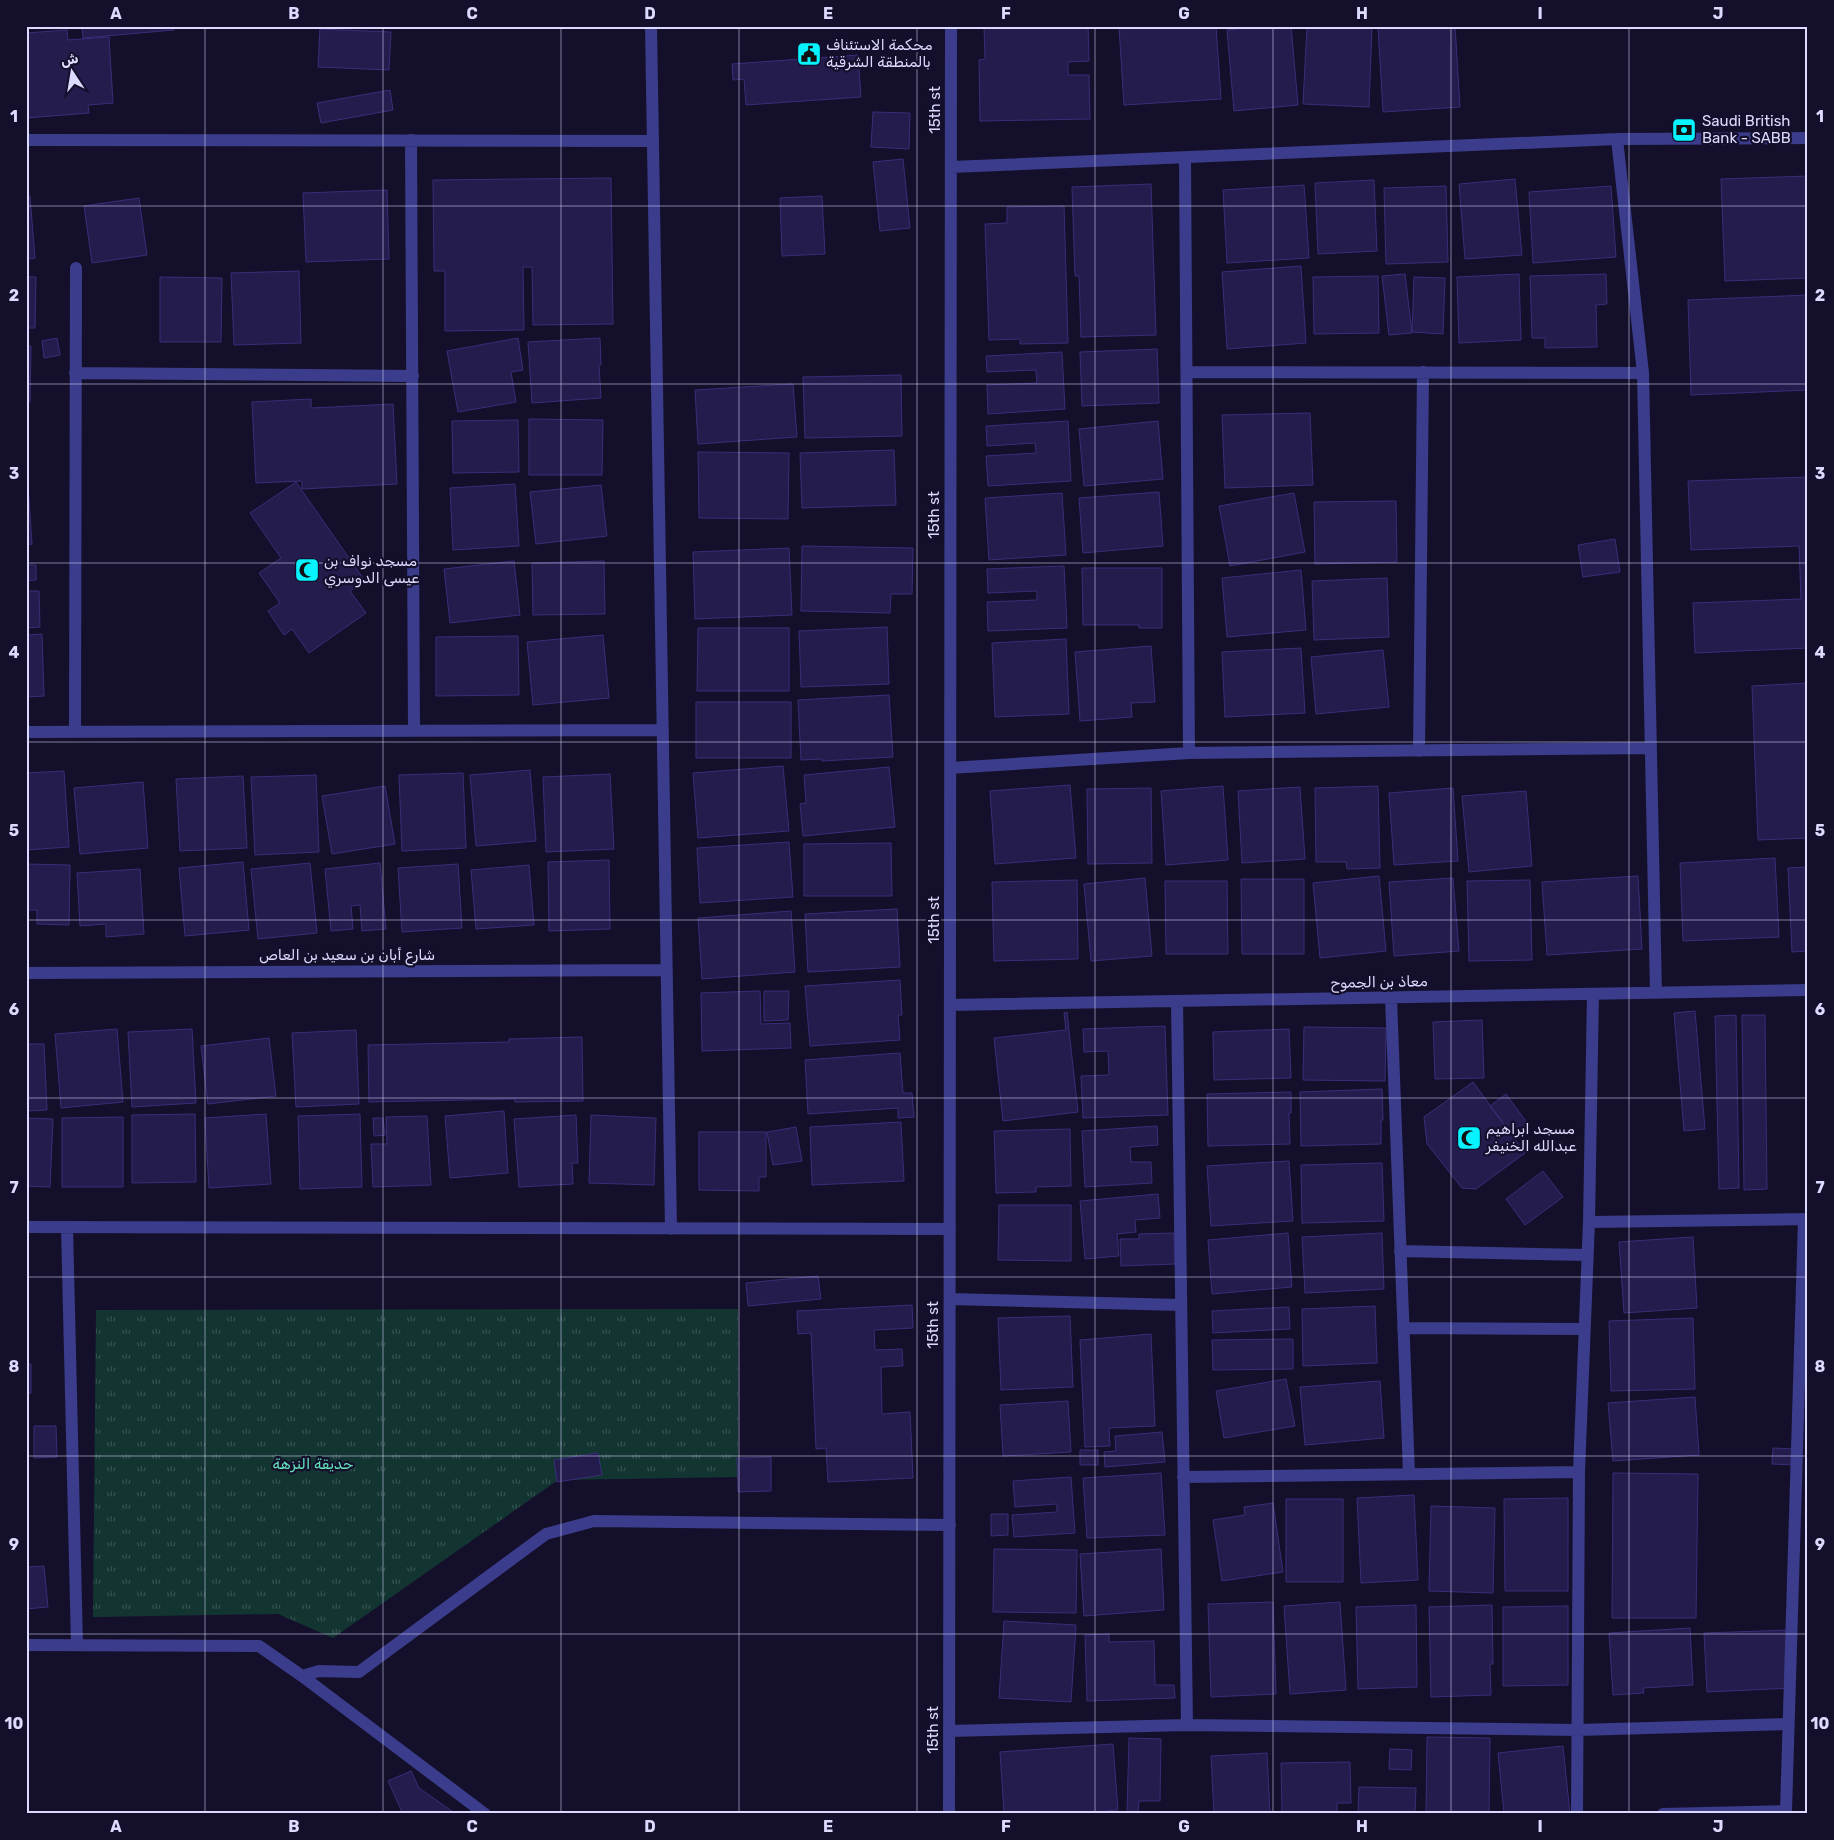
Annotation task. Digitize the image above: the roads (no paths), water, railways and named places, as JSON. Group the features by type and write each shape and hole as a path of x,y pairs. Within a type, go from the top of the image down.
{"street":[{"path":"651,26 671,1228"},
{"name":"15th st","path":"949,1814 951,26"},
{"path":"951,168 1617,139 1808,138"},
{"path":"1617,139 1643,373 1656,993"},
{"path":"26,140 653,141"},
{"path":"411,140 414,731"},
{"path":"1186,158 1189,753"},
{"path":"75,732 76,268"},
{"path":"1187,372 1643,373"},
{"path":"1419,751 1423,372"},
{"path":"75,373 412,376"},
{"path":"26,732 663,730"},
{"path":"950,768 1189,753 1651,748"},
{"name":"شارع أبان بن سعيد بن العاص","path":"26,973 667,970"},
{"name":"معاذ بن الجموح","path":"950,1005 1808,990"},
{"path":"1577,1814 1579,1472 1589,1222 1593,994"},
{"path":"1391,998 1409,1474"},
{"path":"1176,1001 1187,1725"},
{"path":"1589,1222 1806,1219 1786,1811 1663,1814"},
{"path":"26,1227 950,1229"},
{"path":"67,1227 77,1646"},
{"path":"1400,1251 1587,1255"},
{"path":"950,1299 1181,1306"},
{"path":"1403,1328 1584,1329"},
{"path":"1183,1477 1579,1472"},
{"path":"302,1676 319,1671 359,1672 546,1534 594,1521 950,1525"},
{"path":"26,1645 259,1646 302,1676 485,1814"},
{"path":"949,1731 1187,1725 1578,1730 1788,1724"}],"place":[{"name":"محكمة الاستئناف بالمنطقة الشرقية","path":"809,54"},
{"name":"Saudi British Bank - SABB","path":"1684,130"},
{"name":"مسجد نواف بن عيسى الدوسري","path":"307,570"},
{"name":"مسجد ابراهيم عبدالله الخنيفر","path":"1469,1138"}],"park label":[{"name":"حديقة النزهة","path":"313,1464"}]}
